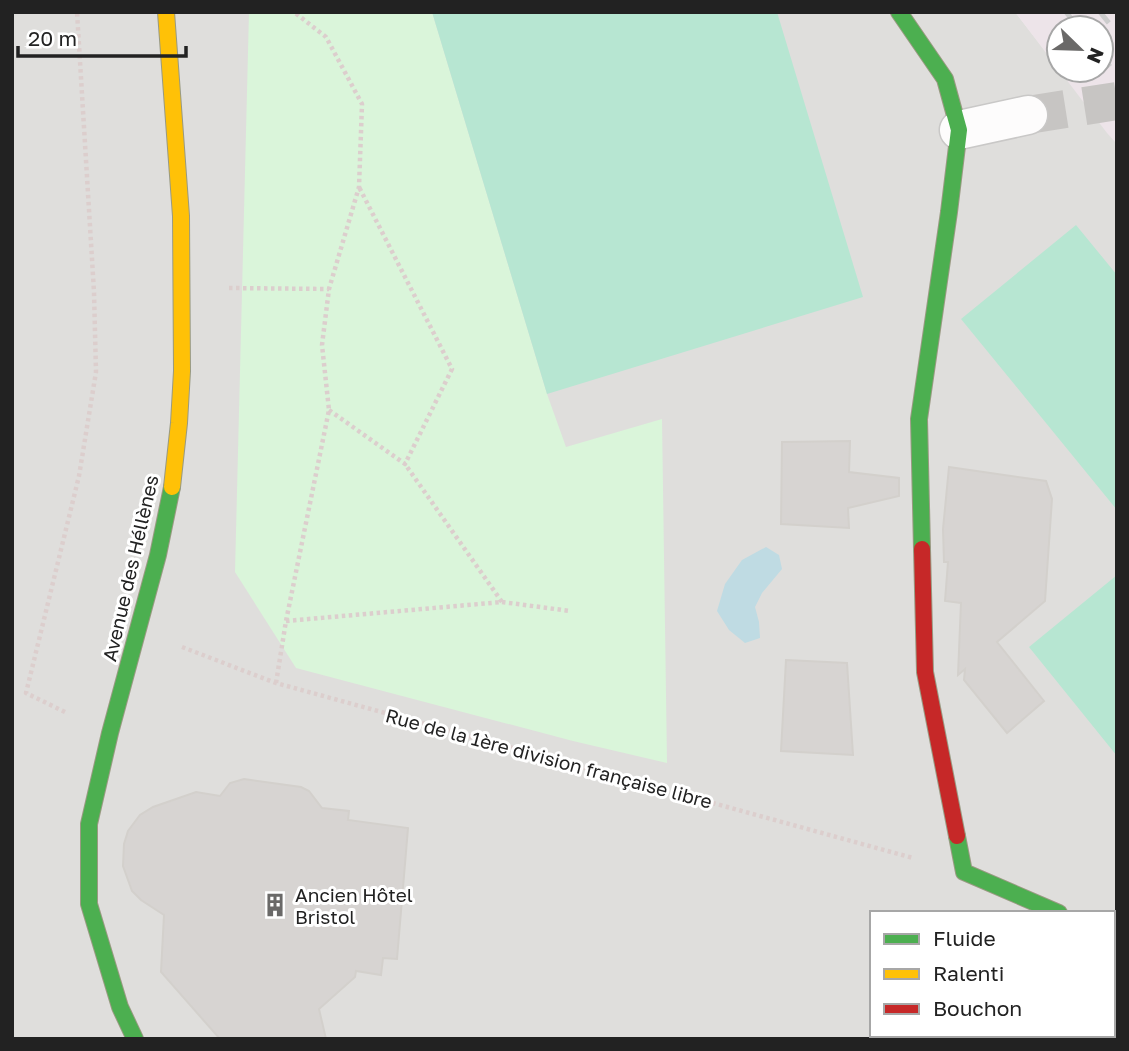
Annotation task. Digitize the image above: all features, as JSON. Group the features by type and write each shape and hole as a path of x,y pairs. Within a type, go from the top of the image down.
{"main road":[{"name":"Avenue des Héllènes","path":"135,1039 120,1007 89,904 89,824 110,733 158,555 173,480 182,370 181,216 166,12"},
{"path":"899,12 945,79 959,130 919,419 925,673 964,872 1054,911"}],"street":[{"path":"959,130 1028,115"}],"path":[{"path":"76,12 94,292 96,372 79,476 26,693 110,733"},
{"path":"276,684 286,621 329,410 323,345 329,289 359,187 362,104 326,37 295,12"},
{"path":"359,187 453,369 405,464"},
{"path":"221,288 329,289"},
{"path":"329,410 405,464 502,602"},
{"path":"286,621 502,602 570,611"},
{"name":"Rue de la 1ère division française libre","path":"138,629 276,684 964,872"}],"shaded area":[{"path":"12,12 1015,12 1045,51 1045,84 1071,84 1117,144 1117,1039 12,1039"},
{"path":"1015,12 1117,12 1117,144 1070,84 1115,84 1115,14 1045,14 1045,52"}],"green space":[{"path":"249,12 432,12 547,394 566,447 662,419 667,763 296,668 235,572"},
{"path":"432,12 777,12 863,297 547,394"},
{"path":"1076,225 1117,275 1117,510 961,319"},
{"path":"1117,575 1117,756 1029,647"}],"water":[{"path":"766,547 779,555 782,569 762,593 755,607 760,638 745,643 729,630 717,611 725,584 742,560"}],"building":[{"path":"850,441 849,472 899,478 899,496 848,508 849,528 781,524 782,442"},
{"path":"949,467 1046,481 1052,499 1045,601 997,642 1044,701 1007,733 964,680 965,669 958,675 961,603 945,601 948,562 944,562 943,529"},
{"path":"786,660 847,663 853,755 781,751"},
{"name":"Ancien Hôtel Bristol","path":"244,779 301,787 309,791 322,808 349,811 348,820 408,828 397,959 383,958 381,975 356,971 355,977 319,1009 326,1039 220,1039 161,972 164,915 132,891 123,866 124,844 128,831 140,815 153,807 196,792 220,796 230,783"}],"tunnel":[{"path":"1028,115 1117,101"}],"railway":[{"path":"1100,12 1117,33"}],"traffic: fast":[{"path":"899,12 945,79 959,130 919,419 922,549"},
{"path":"135,1039 120,1007 89,904 89,824 110,733 158,555 172,487"},
{"path":"957,836 964,872 1054,911"}],"traffic: slow":[{"path":"166,12 181,216 182,371 172,487"}],"traffic: jam":[{"path":"922,549 925,672 957,836"}],"place":[{"name":"Ancien Hôtel Bristol","path":"275,905"}]}
